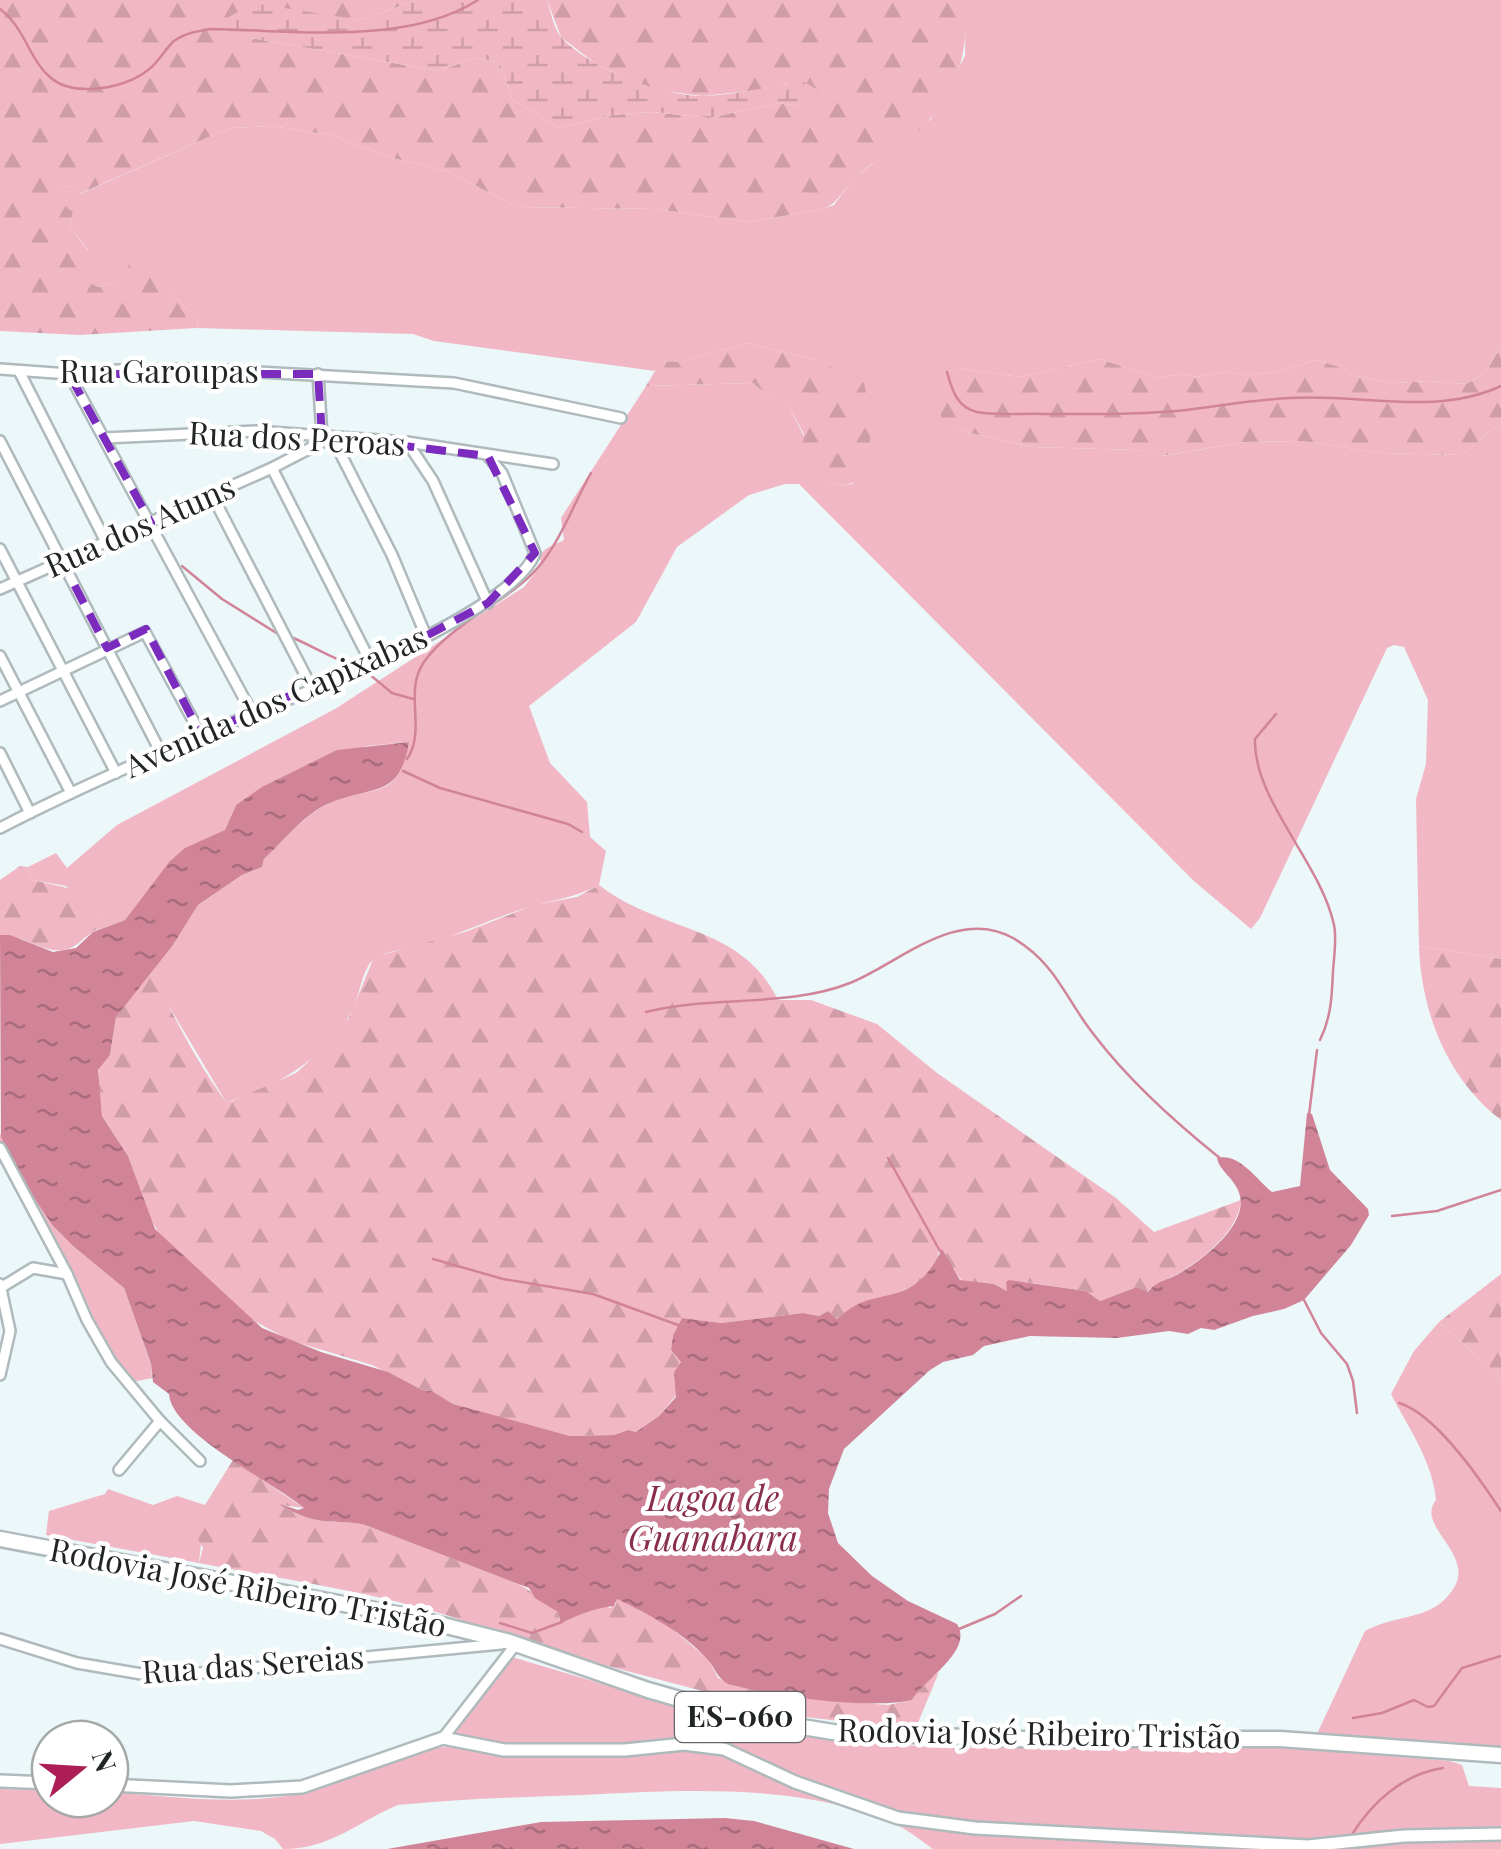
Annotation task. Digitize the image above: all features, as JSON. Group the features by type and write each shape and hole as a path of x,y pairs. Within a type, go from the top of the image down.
{"main road":[{"name":"Rodovia José Ribeiro Tristão","path":"0,1539 407,1616 513,1643 648,1690 742,1717 833,1732 1021,1740 1280,1739 1501,1755"}],"street":[{"name":"Rua Garoupas","path":"0,369 69,374 206,369 454,383 621,418"},
{"path":"19,371 106,542"},
{"path":"69,374 253,715"},
{"path":"318,374 327,437 392,555 426,636"},
{"name":"Rua dos Peroas","path":"104,438 200,431 327,437 407,442 553,464"},
{"name":"Rua dos Atuns","path":"0,589 272,468 327,437"},
{"path":"0,441 161,753"},
{"path":"407,442 433,481 488,602"},
{"name":"Avenida dos Capixabas","path":"0,828 161,753 312,690 488,602 530,564 535,553 502,473 488,456"},
{"path":"272,468 370,663"},
{"path":"212,495 312,690"},
{"path":"0,550 116,773"},
{"path":"0,701 141,632 148,634 201,736"},
{"path":"0,656 71,793"},
{"path":"0,753 30,813"},
{"path":"0,1148 112,1362 160,1421 200,1461"},
{"path":"0,1375 5,1330 1,1285 32,1268 68,1274"},
{"path":"119,1470 160,1421"},
{"name":"Rua das Sereias","path":"0,1639 77,1663 159,1676 513,1643"},
{"path":"443,1738 513,1643"},
{"path":"130,1786 231,1791 302,1787 443,1738 504,1750 625,1750 684,1744 724,1749 795,1782 898,1818 975,1828 1308,1846 1404,1836 1501,1834"},
{"path":"0,1781 30,1782"}],"highlighted area":[{"path":"69,374 318,374 322,436 488,456 535,553 488,603 426,636 201,735 146,629 107,648 63,563 151,523"}],"green space":[{"path":"0,0 418,0 360,20 320,15 245,37 433,70 473,59 490,61 501,65 512,99 559,128 612,115 652,112 709,118 778,103 799,106 786,84 702,96 648,89 596,64 561,37 547,0 966,0 966,20 962,58 939,108 911,137 862,172 823,209 749,222 656,209 516,207 448,171 392,158 331,135 271,126 218,133 79,194 71,186 48,192 73,212 70,227 92,256 88,282 98,287 117,282 130,264 150,262 172,277 170,293 198,319 197,328 79,335 0,331"},
{"path":"418,0 547,0 558,33 574,49 608,70 667,91 703,96 804,82 818,90 814,102 799,106 778,103 709,118 652,112 612,115 559,128 512,99 501,65 490,61 473,59 433,70 245,37 228,31 224,20 252,3 360,20"},
{"path":"966,0 1501,0 1501,345 1483,375 1466,384 1392,383 1356,376 1316,360 1251,375 1225,372 1157,378 1100,359 1020,377 950,367 942,418 957,430 1033,447 1137,450 1162,456 1245,442 1302,441 1381,453 1463,455 1494,427 1501,429 1501,959 1419,946 1416,799 1426,764 1428,700 1404,647 1387,648 1260,918 1251,929 1195,882 799,484 785,484 749,495 677,547 636,622 529,706 550,763 587,802 590,837 606,851 599,885 425,945 379,956 366,969 353,1009 331,1041 281,1079 226,1102 166,1001 156,975 147,974 173,945 198,905 242,875 262,867 264,859 312,814 330,803 391,783 404,761 409,742 366,746 236,805 225,830 173,858 125,920 95,931 104,918 66,886 33,880 28,867 56,853 67,868 117,825 335,709 524,587 542,564 542,552 564,540 561,518 646,386 753,383 771,398 782,393 828,483 854,483 817,360 747,343 680,362 662,361 655,371 434,341 413,334 197,328 198,319 170,293 117,282 98,287 87,282 88,250 70,227 73,212 46,192 71,186 80,194 218,133 271,126 331,135 392,158 448,171 516,207 656,209 749,222 823,209 834,205 853,179 931,119 965,56"},
{"path":"747,343 817,360 864,383 872,424 865,478 844,486 828,483 811,462 803,445 804,434 782,394 771,398 753,383 646,386 661,361 680,362"},
{"path":"1501,345 1501,429 1494,427 1463,455 1381,453 1302,441 1245,442 1161,456 1137,450 1033,447 957,430 941,418 938,372 950,367 1020,377 1100,359 1157,378 1225,372 1251,375 1316,360 1356,376 1392,383 1466,384 1483,375"},
{"path":"20,866 28,867 33,880 76,890 104,918 100,925 62,950 0,935 0,880"},
{"path":"599,885 648,913 722,943 762,975 778,1000 811,1000 877,1024 937,1073 1116,1198 1154,1232 1241,1200 1234,1222 1210,1251 1181,1272 1147,1292 1137,1287 1100,1301 1086,1291 1025,1282 1016,1284 1009,1280 1007,1291 994,1284 962,1281 939,1250 934,1266 912,1287 865,1303 837,1319 828,1311 819,1316 803,1313 721,1323 682,1318 671,1350 681,1362 674,1372 678,1393 659,1416 636,1432 570,1436 453,1404 372,1365 289,1340 249,1318 162,1238 151,1220 128,1156 102,1116 98,1079 99,1066 110,1055 116,1017 147,974 156,975 202,1067 226,1102 232,1101 296,1073 307,1063 349,1018 374,957 465,932 534,905 577,897"},
{"path":"1419,946 1501,959 1501,1120 1466,1085 1440,1042 1425,995"},
{"path":"0,1133 18,1173 53,1226 124,1288 152,1378 128,1383 103,1353 0,1147"},
{"path":"1501,1274 1501,1378 1439,1322"},
{"path":"1439,1322 1501,1378 1501,1750 1316,1736 1365,1631 1437,1606 1455,1586 1457,1562 1433,1519 1436,1500 1430,1472 1391,1394 1414,1351"},
{"path":"233,1460 304,1508 281,1505 288,1509 318,1520 365,1525 511,1581 558,1612 560,1620 602,1605 610,1608 616,1599 622,1601 665,1623 709,1660 718,1678 735,1686 888,1705 912,1700 921,1685 939,1672 915,1730 797,1716 517,1642 402,1603 199,1563 203,1548 184,1513 205,1505"},
{"path":"108,1489 153,1505 177,1496 205,1505 199,1563 46,1535 49,1511 105,1494"},
{"path":"512,1657 785,1734 950,1748 1189,1745 1289,1748 1450,1761 1462,1765 1469,1786 1501,1788 1501,1849 933,1849 901,1827 826,1802 703,1791 398,1805 330,1840 300,1848 283,1849 261,1831 194,1821 0,1844 0,1789 30,1790 30,1819 130,1819 130,1793 211,1799 287,1796 329,1786 411,1753 445,1747"}],"water":[{"name":"Lagoa de Guanabara","path":"409,742 405,760 391,782 321,808 303,820 264,859 262,867 242,875 198,905 173,945 116,1017 110,1055 98,1070 102,1116 128,1156 155,1229 262,1328 321,1352 388,1372 453,1404 570,1436 614,1435 628,1430 636,1432 659,1416 676,1397 674,1372 681,1362 671,1350 682,1318 721,1323 803,1313 819,1316 828,1311 837,1319 866,1301 905,1290 918,1282 942,1249 960,1280 994,1284 1007,1291 1009,1280 1086,1291 1100,1301 1137,1287 1148,1292 1200,1260 1237,1219 1240,1196 1217,1158 1240,1163 1272,1192 1300,1186 1307,1113 1312,1114 1330,1170 1368,1209 1369,1215 1351,1245 1304,1300 1214,1330 1201,1328 1188,1334 1169,1331 1117,1338 1030,1336 984,1346 973,1355 943,1362 930,1370 844,1449 829,1489 828,1513 838,1543 872,1576 908,1601 957,1624 960,1634 953,1654 912,1700 820,1700 728,1684 688,1641 617,1599 614,1606 561,1623 558,1612 535,1598 529,1588 365,1525 318,1520 283,1507 280,1504 304,1508 205,1441 174,1409 169,1394 153,1382 151,1364 124,1288 53,1226 18,1174 1,1137 0,935 10,935 53,952 76,948 93,932 125,920 170,861 185,848 225,830 236,805 262,787 337,750"},
{"path":"725,1818 754,1821 854,1849 387,1849 541,1822"}],"waterway":[{"path":"0,9 51,78 86,89 127,82 152,67 174,41 196,32 384,30 418,24 478,0"},
{"path":"947,372 964,406 977,412 1002,414 1160,412 1316,397 1423,402 1476,395 1501,386"},
{"path":"407,759 415,736 415,686 424,662 448,637 541,564 591,473"},
{"path":"182,566 222,599 278,634"},
{"path":"291,637 356,666"},
{"path":"363,669 392,693 413,699"},
{"path":"1276,714 1255,739 1257,762 1276,808 1316,878 1335,930 1330,1007 1320,1040"},
{"path":"403,771 440,788 568,824 582,832"},
{"path":"646,1012 826,991 850,983 949,933 992,930 1013,938 1041,960 1123,1070 1221,1159"},
{"path":"1309,1115 1317,1050"},
{"path":"888,1158 940,1251"},
{"path":"1392,1216 1437,1211 1501,1190"},
{"path":"433,1259 503,1279 593,1294 678,1325"},
{"path":"1304,1300 1321,1333 1347,1364 1357,1413"},
{"path":"1399,1403 1413,1409 1442,1434 1501,1511"},
{"path":"959,1629 995,1614 1021,1596"},
{"path":"500,1623 532,1633 562,1622"},
{"path":"1353,1718 1382,1713 1414,1700 1434,1706 1462,1668 1501,1656"},
{"path":"1351,1836 1369,1812 1402,1783 1443,1768"}]}
